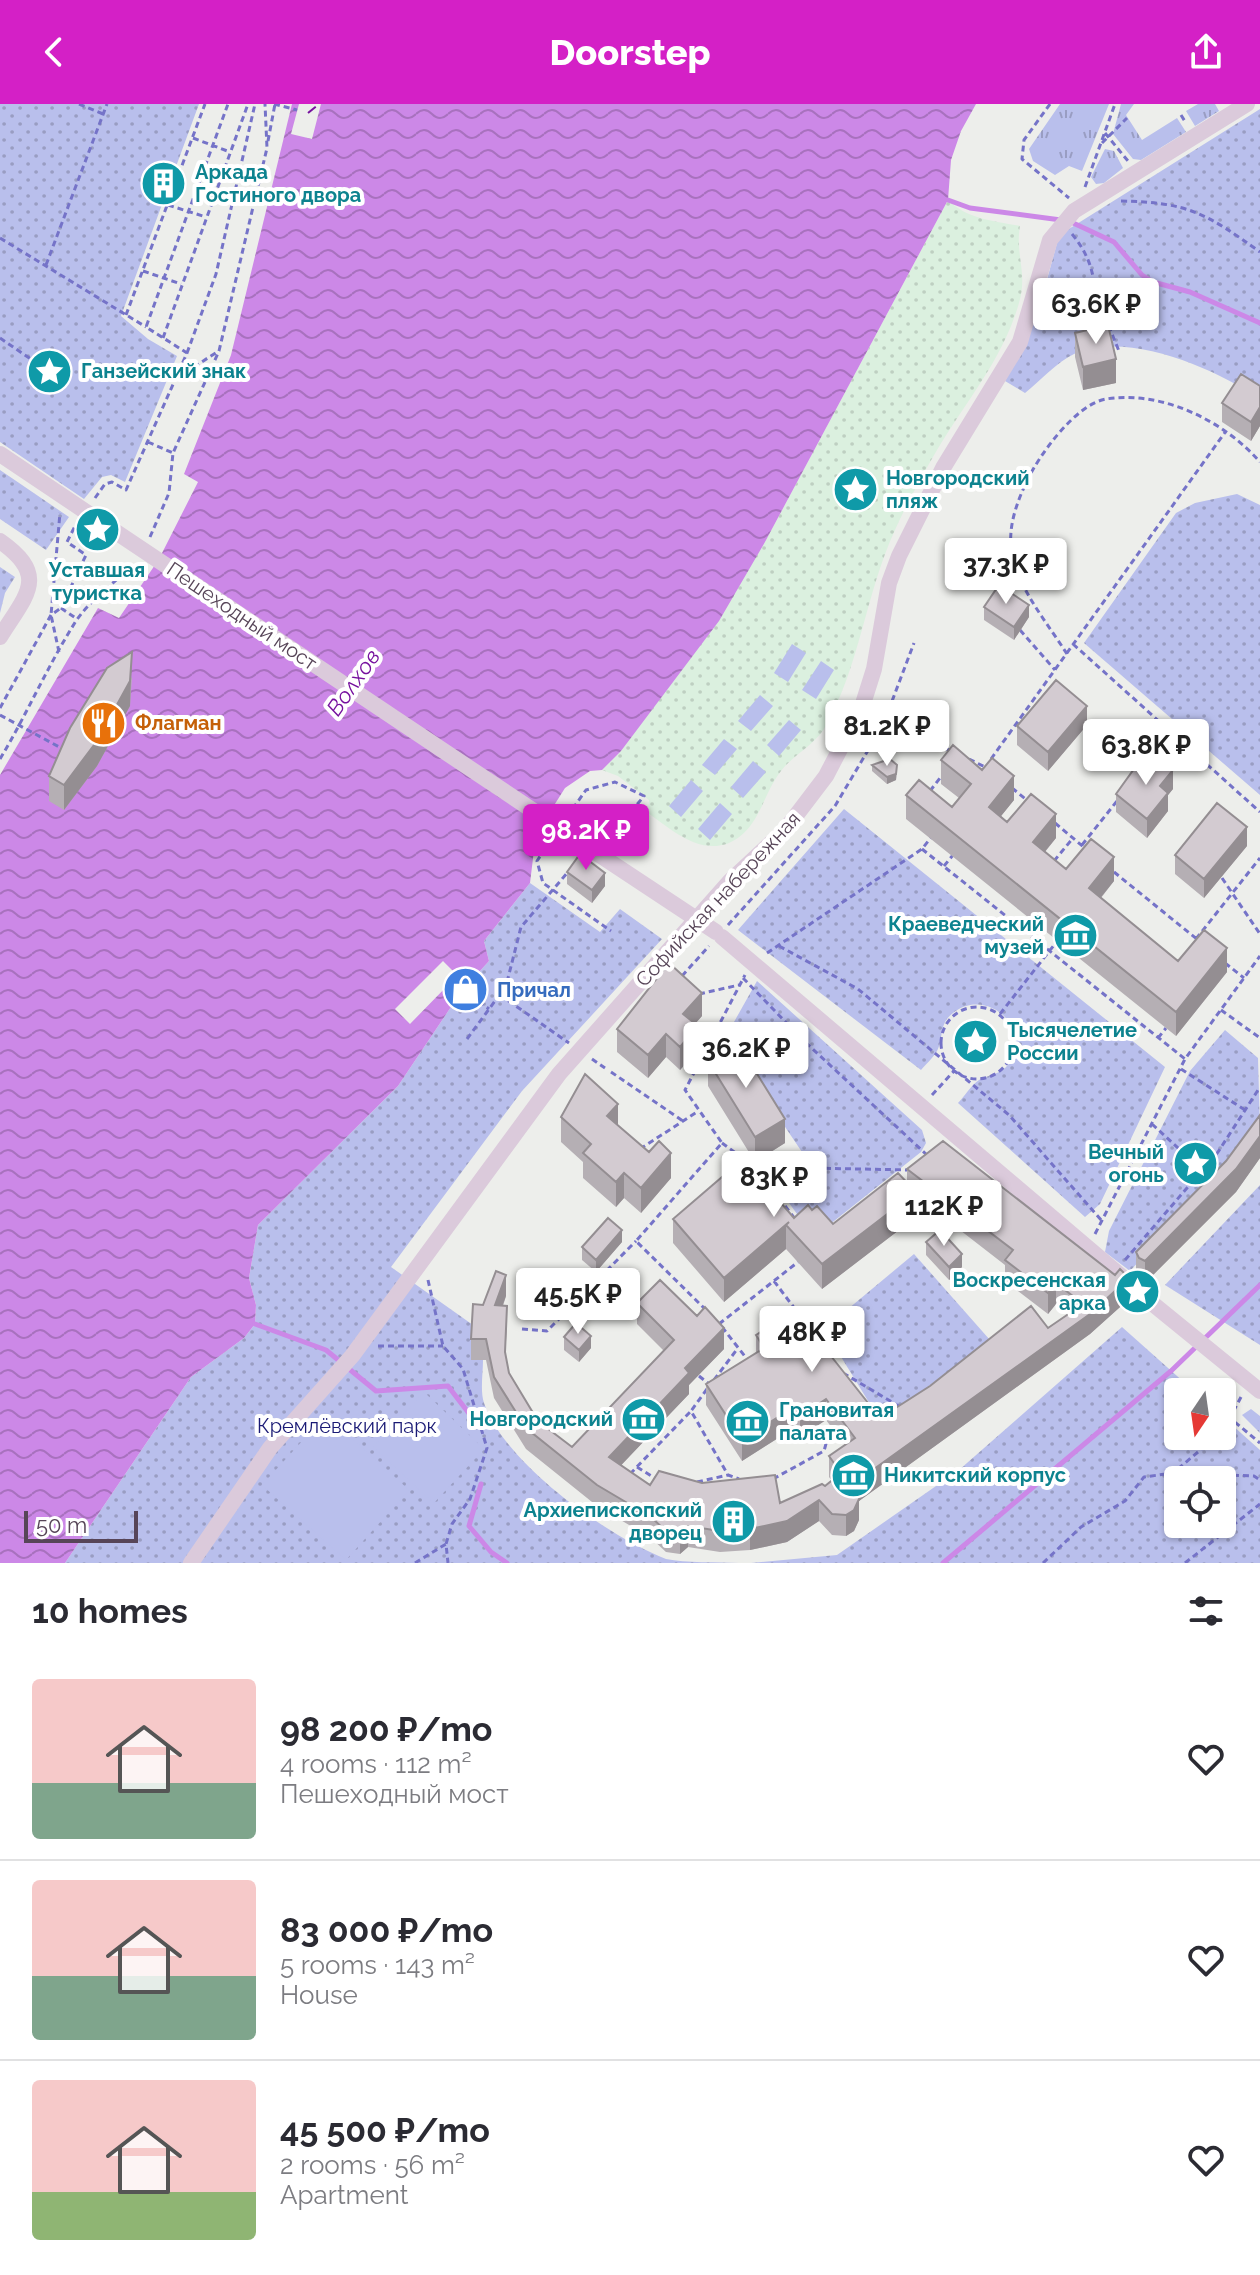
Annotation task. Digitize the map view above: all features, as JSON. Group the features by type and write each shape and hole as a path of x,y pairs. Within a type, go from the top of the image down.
{"street":[{"path":"1072,213 1247,104"},
{"name":"Софийская набережная","path":"191,1563 270,1448 357,1350 423,1257 580,1050 696,918 807,804 851,731 874,669 883,609 899,556 943,468 1020,342 1050,240 1072,213"},
{"name":"Пешеходный мост","path":"0,454 719,935 1165,1316 1254,1387"},
{"path":"0,541 23,557 30,575 28,593 0,637"}],"path":[{"path":"79,104 103,114"},
{"path":"46,265 107,104"},
{"path":"126,315 205,104"},
{"path":"146,327 228,104"},
{"path":"163,338 248,104"},
{"path":"95,497 105,484 112,482 126,490 177,378 216,274 255,104"},
{"path":"265,104 267,148"},
{"path":"148,541 169,493 173,453 219,351 267,148 274,104 297,110"},
{"path":"1050,104 1024,140 1022,159 1072,213 1088,257 1096,295 1119,351"},
{"path":"1072,213 1115,104"},
{"path":"1099,145 1127,118"},
{"path":"1105,133 1136,172"},
{"path":"193,138 230,152"},
{"path":"1118,201 1160,202 1199,212 1260,252"},
{"path":"168,205 207,218"},
{"path":"0,238 187,353"},
{"path":"143,271 182,285"},
{"path":"1086,344 1096,295"},
{"path":"0,338 38,364"},
{"path":"177,378 219,351"},
{"path":"1067,654 1025,588 1012,556 1013,511 1033,467 1068,423 1104,399 1147,400 1184,408 1226,431 1260,462"},
{"path":"977,778 1226,431"},
{"path":"148,442 173,453"},
{"path":"59,652 51,615 59,516 66,499"},
{"path":"0,708 51,615 61,608 86,555 67,542 75,525"},
{"path":"0,759 77,619 103,588 121,577 139,553"},
{"path":"61,608 77,619"},
{"path":"1020,630 1055,670"},
{"path":"1073,644 1260,812"},
{"path":"0,715 70,753"},
{"path":"890,722 986,767 997,776"},
{"path":"935,798 929,793 944,773"},
{"path":"1008,784 1029,802"},
{"path":"1082,845 1123,794"},
{"path":"614,836 644,796"},
{"path":"1051,820 1093,855"},
{"path":"942,824 922,849 1185,1059"},
{"path":"1054,861 1073,838"},
{"path":"944,866 953,855"},
{"path":"1196,939 1260,858"},
{"path":"1105,864 1208,948"},
{"path":"467,1039 506,986 521,927 569,870"},
{"path":"1222,878 1260,934"},
{"path":"554,891 611,931"},
{"path":"577,908 585,897"},
{"path":"1000,1014 1058,940"},
{"path":"779,946 858,989 1009,1115 1081,1193 1102,1221"},
{"path":"1088,1248 1185,1059 1260,956"},
{"path":"1220,958 1244,978"},
{"path":"743,978 837,1074 930,1157 900,1180"},
{"path":"686,997 740,985"},
{"path":"463,989 489,1009"},
{"path":"500,995 580,1050"},
{"path":"972,1006 1000,1014 1008,1024 1013,1041 1006,1065 985,1078 967,1077 954,1071 941,1048 948,1020 972,1006"},
{"path":"1221,1010 1260,1038"},
{"path":"1158,1038 1166,1028"},
{"path":"690,1059 698,1066"},
{"path":"1181,1068 1245,1110"},
{"path":"922,1107 954,1071"},
{"path":"611,1072 683,1121"},
{"path":"1127,1281 1260,1087"},
{"path":"639,1150 697,1112 722,1143 755,1167 797,1221"},
{"path":"1152,1124 1189,1158"},
{"path":"522,1329 547,1331 636,1241 722,1143"},
{"path":"755,1167 913,1170"},
{"path":"636,1241 708,1313"},
{"path":"423,1257 443,1346 463,1369 487,1448 478,1480 452,1524 446,1544 448,1563"},
{"path":"747,1360 719,1324 798,1262"},
{"path":"774,1281 830,1357"},
{"path":"357,1350 443,1346"},
{"path":"630,1474 691,1411 738,1348"},
{"path":"835,1364 854,1390"},
{"path":"841,1372 905,1410"},
{"path":"699,1376 710,1385"},
{"path":"1236,1410 1254,1387"},
{"path":"691,1411 728,1475"},
{"path":"1236,1423 1260,1443"},
{"path":"765,1483 824,1451 831,1426"},
{"path":"1181,1466 1200,1450"},
{"path":"637,1467 662,1481"},
{"path":"1043,1563 1081,1527 1125,1501 1144,1477 1164,1474"},
{"path":"687,1484 728,1475 748,1483"},
{"path":"1236,1475 1254,1476 1260,1480"},
{"path":"1185,1563 1260,1504"},
{"path":"415,1563 446,1544"}],"green space":[{"path":"0,104 199,104 121,316 148,339 177,356 125,482 111,475 102,477 84,499 0,442"},
{"path":"1060,104 1109,104 1082,171 1069,166 1055,175 1033,161 1029,149"},
{"path":"1121,104 1134,104 1126,115 1142,140 1177,118 1186,132 1141,160 1133,159 1113,134"},
{"path":"1198,104 1215,104 1219,111 1195,126 1186,111"},
{"path":"1260,109 1260,399 1195,365 1170,356 1119,347 1095,348 1074,354 1025,393 1005,381 1037,316 1057,243 1064,232"},
{"path":"1105,149 1114,151 1123,168 1104,183 1096,184 1091,177"},
{"path":"0,470 69,517 46,550 0,519"},
{"path":"1237,494 1260,505 1260,795 1084,643 1176,513 1195,503"},
{"path":"0,567 15,577 5,593 0,613"},
{"path":"792,644 806,653 788,682 774,673"},
{"path":"821,661 834,670 816,699 802,690"},
{"path":"760,695 773,706 751,731 738,721"},
{"path":"789,720 801,730 779,756 767,745"},
{"path":"724,739 737,749 715,775 702,765"},
{"path":"753,761 766,772 743,798 731,787"},
{"path":"691,780 703,791 681,817 669,806"},
{"path":"720,803 732,814 710,840 698,829"},
{"path":"844,809 1165,1067 1100,1204 1085,1217 958,1103 976,1082 1003,1070 1013,1056 1016,1043 1014,1031 999,1012 977,1005 964,1006 953,1013 945,1022 937,1051 921,1070 738,930"},
{"name":"Кремлёвский парк","path":"530,883 600,932 620,909 662,939 522,1091 391,1267 473,1325 471,1359 483,1360 484,1403 495,1426 535,1473 588,1516 666,1559 739,1563 65,1563 191,1377 244,1338 255,1324 256,1305 249,1278 258,1225 398,1086 461,992 489,961 484,941"},
{"path":"757,981 922,1130 926,1143 921,1152 824,1229 805,1225 768,1174 802,1152 725,1038"},
{"path":"1225,1030 1258,1058 1260,1130 1130,1271 1105,1252 1109,1231 1190,1071"},
{"path":"1260,1185 1260,1345 1165,1285"},
{"path":"914,1254 990,1340 881,1422 824,1329"},
{"path":"1122,1327 1179,1378 1164,1378 1164,1450 1236,1450 1236,1429 1260,1450 1260,1563 751,1563 837,1555 959,1470"},
{"path":"424,1392 484,1449 434,1503 373,1447"},
{"path":"1251,1409 1260,1416 1260,1433 1242,1415"},
{"path":"326,1415 409,1490 346,1560 262,1485"}],"sand":[{"name":"Новгородский пляж","path":"948,200 972,215 1020,226 1022,282 1012,323 994,361 937,450 900,520 876,580 846,681 824,729 781,771 748,829 729,843 718,846 696,843 648,813 649,800 618,776 602,770 621,751 765,542"}],"water":[{"name":"Волхов","path":"292,104 976,104 961,131 951,160 948,200 765,542 719,621 621,751 602,770 590,771 565,788 536,834 530,883 484,941 489,961 461,992 398,1086 258,1225 249,1278 256,1305 255,1324 244,1338 191,1377 65,1563 0,1563 0,775 98,608 119,618 159,559 198,482 184,474 231,355"}],"pier":[{"path":"299,104 321,104 312,139 291,134"},
{"path":"443,961 458,976 455,980 463,989 461,992 451,982 410,1024 395,1009"}],"building":[{"path":"1108,325 1116,359 1083,367 1075,333"},
{"path":"1241,374 1260,386 1260,407 1251,422 1222,403"},
{"path":"999,585 1029,605 1014,627 984,607"},
{"path":"132,652 130,681 97,741 64,785 49,776 70,728 107,668"},
{"path":"1056,680 1087,706 1048,752 1017,726"},
{"path":"953,745 982,770 992,758 1014,776 989,807 1007,822 1031,794 1056,814 1033,842 1066,869 1091,839 1114,857 1089,888 1178,961 1204,930 1227,948 1176,1012 906,795 919,780 952,807 971,784 941,760"},
{"path":"1156,756 1173,770 1160,786 1168,793 1147,819 1116,794 1134,769 1143,761 1148,765"},
{"path":"890,759 897,765 896,774 887,777 872,765"},
{"path":"1217,803 1247,827 1204,879 1175,855"},
{"path":"580,854 605,873 592,890 567,872"},
{"path":"669,963 702,993 683,1014 698,1026 680,1047 666,1034 648,1055 617,1029"},
{"path":"738,1043 785,1119 755,1137 708,1061"},
{"path":"585,1074 618,1104 607,1116 649,1152 659,1141 671,1153 641,1188 624,1173 616,1182 583,1153 591,1144 561,1117"},
{"path":"1260,1115 1260,1136 1236,1169 1145,1261 1139,1258 1136,1252 1226,1161"},
{"path":"943,1141 1115,1275 1120,1269 1129,1278 1090,1314 856,1482 859,1499 854,1510 846,1515 832,1514 819,1500 787,1521 750,1529 720,1531 688,1526 680,1533 666,1531 651,1517 597,1485 526,1428 494,1377 486,1339 471,1339 473,1304 483,1305 496,1271 506,1275 495,1305 507,1306 505,1352 509,1373 538,1421 572,1447 674,1340 637,1303 660,1280 697,1316 705,1307 724,1328 685,1368 689,1373 609,1457 650,1485 659,1471 702,1483 775,1475 780,1503 822,1484 825,1486 841,1473 829,1456 855,1438 826,1399 800,1416 794,1407 742,1440 706,1384 764,1348 756,1335 775,1323 779,1330 786,1326 811,1362 827,1351 880,1418 930,1386 1031,1306 1048,1328 1083,1304 1056,1283 1048,1293 1005,1260 1013,1250 907,1169"},
{"path":"743,1159 794,1218 808,1205 812,1210 817,1206 833,1224 898,1173 916,1192 822,1264 786,1225 789,1222 724,1278 673,1219"},
{"path":"608,1218 622,1230 596,1260 582,1247"},
{"path":"940,1230 962,1254 949,1267 926,1242"},
{"path":"576,1323 591,1336 579,1350 564,1337"}],"waterway":[{"path":"948,200 970,208 1061,220"},
{"path":"1071,222 1114,242 1142,275 1153,282 1190,292 1260,323"},
{"path":"943,1563 1171,1371 1260,1285"},
{"path":"255,1324 326,1350 376,1391 448,1386 471,1416"},
{"path":"481,1484 469,1526 491,1552 507,1563"}],"ferry route":[{"path":"308,113 319,104"}],"place":[{"name":"Аркада Гостиного двора","path":"164,184"},
{"name":"Ганзейский знак","path":"50,371"},
{"name":"Новгородский пляж","path":"855,489"},
{"name":"Уставшая туристка","path":"97,530"},
{"name":"Флагман","path":"104,723"},
{"name":"Краеведческий музей","path":"1075,935"},
{"name":"Причал","path":"466,990"},
{"name":"Тысячелетие России","path":"976,1042"},
{"name":"Вечный огонь","path":"1195,1163"},
{"name":"Воскресенская арка","path":"1137,1291"},
{"name":"Новгородский","path":"644,1419"},
{"name":"Грановитая палата","path":"748,1422"},
{"name":"Никитский корпус","path":"853,1475"},
{"name":"Архиепископский дворец","path":"733,1521"}]}
